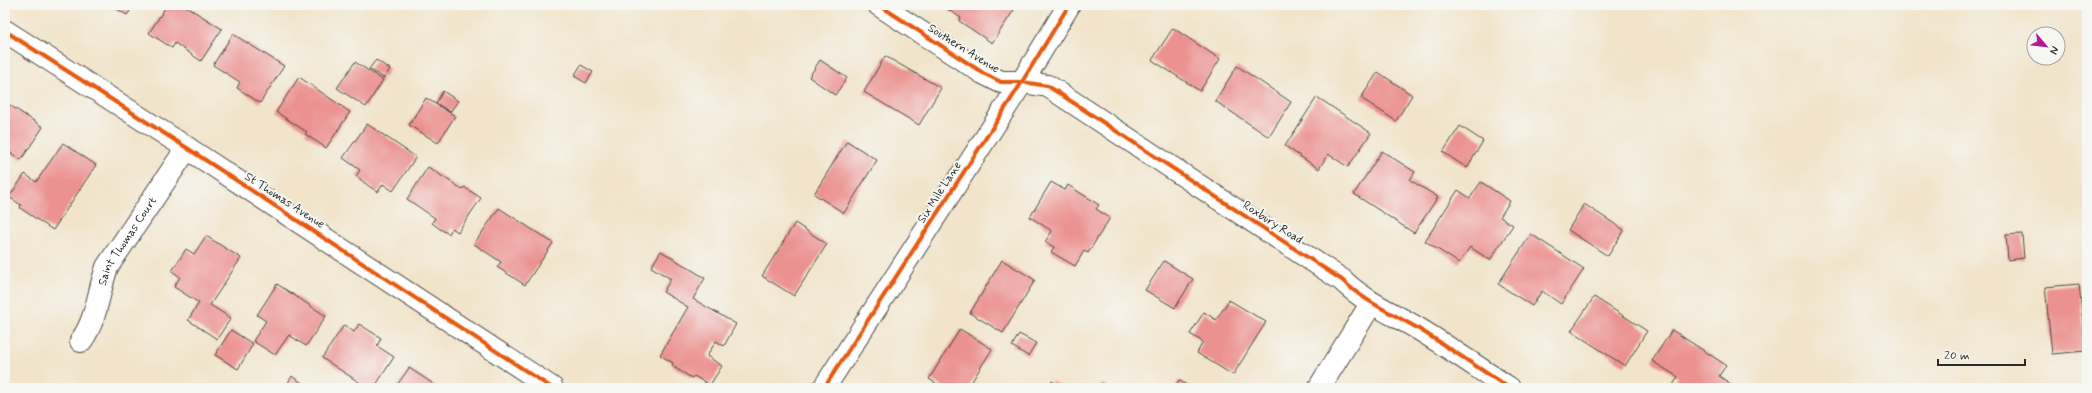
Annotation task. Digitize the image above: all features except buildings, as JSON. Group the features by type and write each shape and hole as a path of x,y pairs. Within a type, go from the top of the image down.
{"street":[{"name":"Southern Avenue","path":"879,5 983,73 1001,82 1022,82"},
{"name":"Six Mile Lane","path":"824,388 1022,82 1069,5"},
{"name":"St Thomas Avenue","path":"5,31 187,148 552,388"},
{"name":"Roxbury Road","path":"1022,82 1048,86 1342,280 1371,304 1421,330 1509,388"},
{"name":"Saint Thomas Court","path":"81,341 90,330 96,314 99,290 107,268 187,148"},
{"path":"1319,388 1371,304"}],"cycle path":[{"path":"879,5 983,73 1001,82 1022,82 1048,86 1342,280 1361,296 1422,331 1509,388"},
{"path":"824,388 1022,82 1069,5"},
{"path":"5,31 187,148 552,388"}]}
